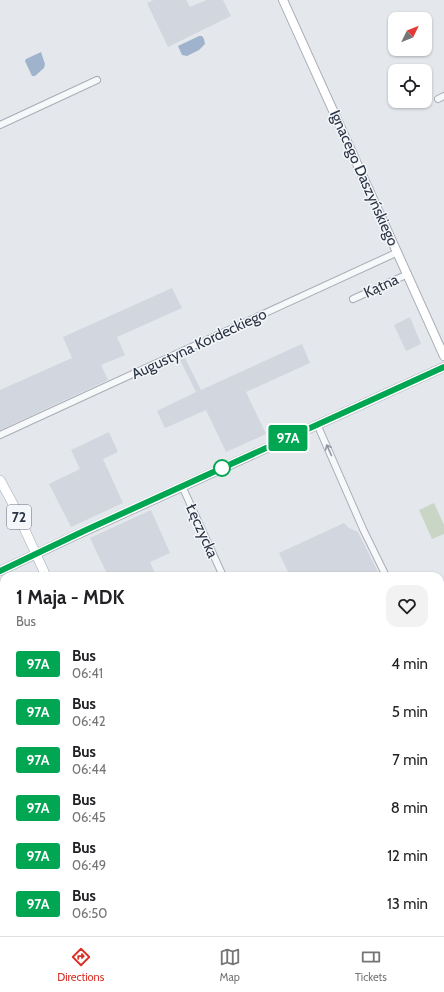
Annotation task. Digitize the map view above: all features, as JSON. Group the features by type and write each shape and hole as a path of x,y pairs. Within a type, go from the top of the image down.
{"main road":[{"name":"72","path":"0,480 13,504 44,572"}],"street":[{"name":"Ignacego Daszyńskiego","path":"283,0 444,356"},
{"path":"0,125 97,80"},
{"name":"Augustyna Kordeckiego","path":"0,435 398,252"},
{"name":"Kątna","path":"353,299 408,274"},
{"path":"0,571 182,486 444,367"},
{"path":"318,424 363,529 384,572"},
{"name":"Łęczycka","path":"182,486 220,572"}],"shaded area":[{"path":"154,0 186,0 190,7 207,0 223,0 231,16 168,47 147,3"},
{"path":"172,288 182,308 117,337 125,355 101,365 108,380 0,430 0,390 72,358 63,337"},
{"path":"410,317 421,344 406,351 394,325"},
{"path":"302,344 310,363 246,392 266,434 226,452 206,410 165,428 157,411 196,392 180,360 185,358 201,390"},
{"path":"109,432 118,452 103,459 123,503 71,527 49,484 80,469 71,450"},
{"path":"151,510 170,553 150,562 154,572 106,572 90,538"},
{"path":"344,523 349,528 358,532 378,572 288,572 279,553"}],"green space":[{"path":"434,503 444,525 444,534 432,539 419,510"}],"water":[{"path":"202,36 205,44 199,50 187,56 182,55 178,46"},
{"path":"41,52 45,64 44,68 35,76 32,76 25,61 26,59"}],"bus line":[{"name":"97A","path":"0,571 86,530 444,367"}]}
